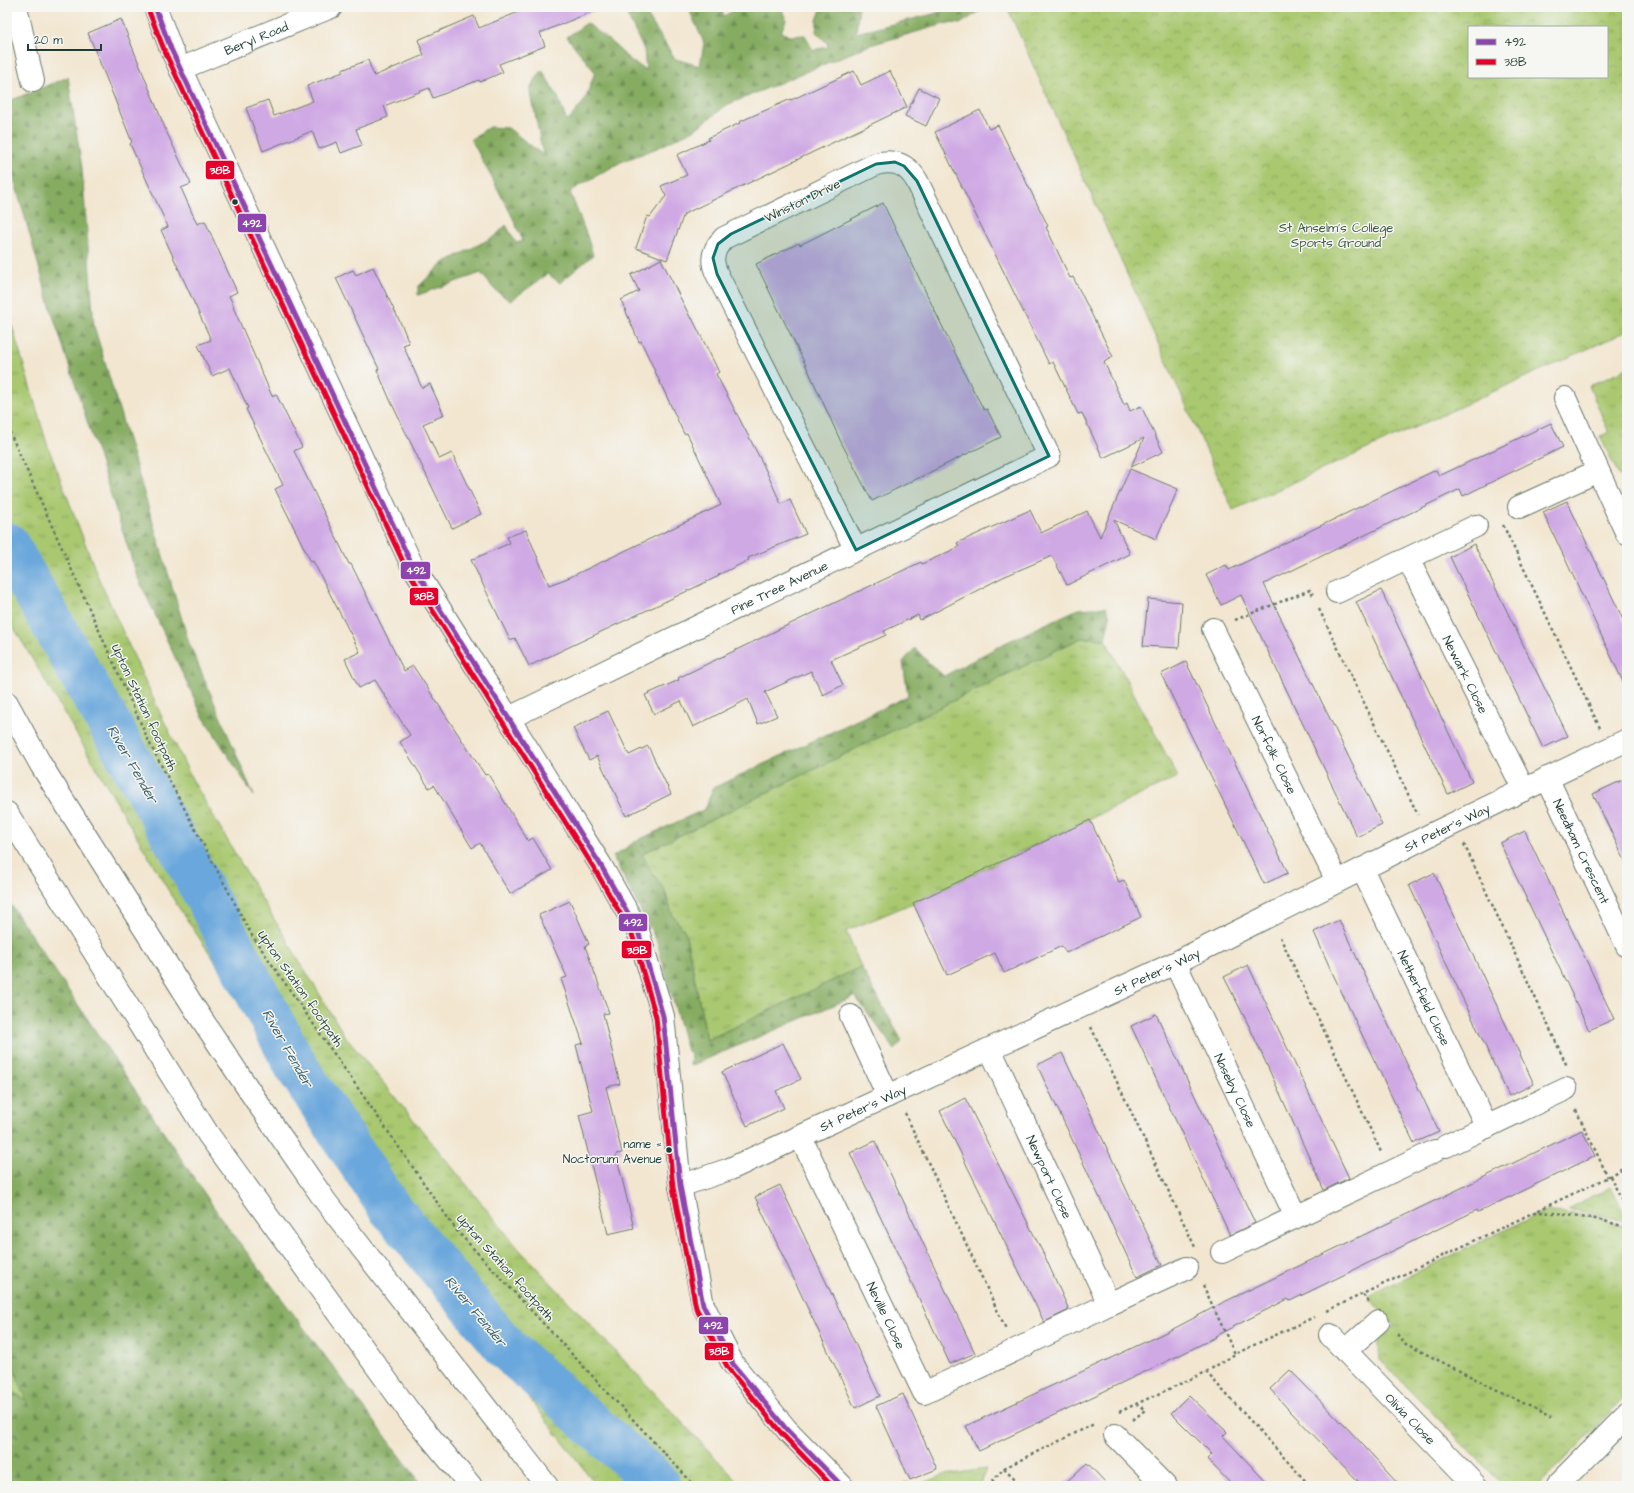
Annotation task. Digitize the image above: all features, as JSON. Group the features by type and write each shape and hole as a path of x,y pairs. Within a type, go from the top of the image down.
{"main road":[{"path":"16,7 33,81"},
{"path":"155,7 180,69 410,563 600,864 638,931 663,1016 680,1186 703,1305 733,1364 787,1430 842,1486"},
{"name":"Beryl Road","path":"180,69 331,7"},
{"name":"Winston Drive","path":"856,550 714,266 714,251 724,238 731,234 876,164 896,162 904,166 912,173 917,181 1048,456"},
{"path":"1565,398 1627,534"},
{"name":"Pine Tree Avenue","path":"509,718 1048,456"},
{"path":"1519,507 1598,471"},
{"path":"1337,592 1476,526"},
{"name":"Newark Close","path":"1408,559 1524,790"},
{"name":"Norfolk Close","path":"1213,629 1337,881"},
{"path":"7,703 41,765 197,1012 259,1105 326,1202 547,1486"},
{"name":"St Peter's Way","path":"680,1186 730,1169 1175,963 1428,836 1618,744"},
{"name":"Needham Crescent","path":"1547,778 1627,946"},
{"path":"7,814 208,1134 411,1414 471,1486"},
{"name":"Netherfield Close","path":"1362,869 1487,1127"},
{"name":"Naseby Close","path":"1175,963 1296,1217"},
{"path":"852,1016 892,1094"},
{"name":"Newport Close","path":"990,1049 1109,1304"},
{"path":"1222,1252 1566,1089"},
{"name":"Neville Close","path":"800,1136 924,1392 1022,1340"},
{"path":"1022,1340 1109,1304 1193,1273"},
{"path":"1345,1351 1382,1321"},
{"name":"Olivia Close","path":"1330,1335 1476,1486"},
{"path":"1557,1486 1627,1415"},
{"path":"1115,1435 1165,1486"}],"path":[{"name":"Upton Station footpath","path":"7,426 150,746 251,934 457,1231 695,1486"},
{"path":"1476,526 1498,516 1618,744"},
{"path":"1213,629 1310,590 1316,601"},
{"path":"1319,608 1428,836"},
{"path":"1455,824 1568,1068"},
{"path":"1270,916 1391,1172"},
{"path":"1081,1007 1202,1261 1222,1252"},
{"path":"1566,1089 1627,1211"},
{"path":"892,1094 1022,1340"},
{"path":"1116,1413 1206,1372 1235,1354 1363,1295 1609,1176 1627,1165"},
{"path":"1533,1212 1559,1213 1604,1220 1627,1228"},
{"path":"1193,1273 1235,1354"},
{"path":"1363,1295 1382,1321 1404,1342 1550,1417"},
{"path":"1206,1372 1310,1486"},
{"path":"988,1486 1004,1468 1095,1424"},
{"path":"1004,1468 1022,1486"}],"highlighted area":[{"path":"895,162 904,166 917,181 1049,456 856,550 717,274 713,258 718,244 731,234 876,164"}],"green space":[{"path":"623,7 642,7 675,59 700,66 704,43 688,7 720,7 724,16 739,7 781,7 786,20 781,32 790,36 805,35 813,50 828,47 827,43 816,32 817,20 822,7 859,7 856,33 933,14 951,7 986,7 960,24 948,23 870,45 727,105 694,130 657,148 621,162 570,192 593,255 560,283 548,274 510,301 494,289 481,273 418,295 418,287 442,264 495,236 506,225 516,243 523,241 511,214 471,139 489,127 508,128 543,155 530,88 542,70 558,97 567,122 585,100 595,72 567,37 587,23 611,42 630,60 646,70 644,50"},
{"name":"St Anselm's College Sports Ground","path":"1007,7 1627,7 1627,331 1233,510"},
{"path":"68,77 82,168 94,326 189,643 254,796 202,715 137,576 50,306 7,154 7,102"},
{"path":"7,309 47,444 98,577 151,694 193,781 260,896 345,1036 518,1248 742,1486 597,1486 381,1207 177,905 7,616"},
{"path":"1627,368 1627,472 1619,476 1600,436 1609,433 1589,386"},
{"path":"1106,607 1110,616 1105,639 1081,638 642,854 649,868 664,889 673,916 685,931 707,1040 861,967 902,1041 895,1050 855,996 690,1066 691,1053 687,1051 657,942 613,857 636,841 705,809 713,788 908,696 903,662 915,648 944,676 1005,643 1078,609"},
{"path":"1081,638 1105,639 1178,777 913,903 846,931 861,967 707,1040 685,931 673,916 664,889 649,868 642,854"},
{"path":"7,899 221,1218 423,1486 7,1486 7,1389 26,1400 7,1354"},
{"path":"1611,1187 1627,1220 1627,1224 1611,1217 1567,1209"},
{"path":"1545,1211 1601,1217 1627,1229 1627,1395 1538,1486 1504,1486 1380,1359 1380,1339 1394,1325 1371,1299 1371,1294"},
{"path":"7,1354 27,1400 7,1389"},
{"path":"986,1469 979,1486 916,1486 944,1475"},
{"path":"905,1482 916,1486 903,1486"}],"building":[{"path":"531,7 601,8 540,33 545,46 499,64 503,72 480,82 479,80 433,98 429,88 384,106 388,117 356,129 362,145 341,153 337,142 319,149 312,131 263,151 246,108 268,100 274,116 313,101 307,86 343,72 342,70 368,60 374,76 424,55 418,40 474,16 479,28"},
{"path":"121,19 167,133 191,184 181,188 197,224 205,221 237,292 229,296 234,306 233,307 272,396 276,394 302,447 294,451 349,564 351,564 404,671 413,666 485,775 488,774 528,841 533,838 552,870 510,894 480,843 472,848 434,785 429,788 400,742 410,735 375,680 359,688 345,659 360,652 313,561 311,562 275,489 283,485 246,409 248,408 230,368 212,376 198,345 211,340 161,230 168,227 130,144 132,142 88,33"},
{"path":"854,71 861,85 890,71 907,107 684,214 667,260 636,248 647,216 650,217 666,196 661,186 687,175 677,155 709,140 708,138 740,123 739,122"},
{"path":"919,88 939,98 926,126 905,116"},
{"path":"980,110 989,129 998,125 1048,226 1046,227 1070,278 1073,277 1113,357 1104,362 1124,405 1127,403 1130,411 1141,406 1163,452 1131,467 1144,438 1103,458 1082,413 1078,414 1053,362 1049,364 935,132"},
{"path":"883,203 970,384 984,410 987,409 1001,437 872,501 841,442 809,372 756,264 799,243 800,245"},
{"path":"661,259 719,372 716,374 763,464 781,504 790,500 806,534 748,558 749,560 718,575 719,576 529,666 515,638 510,640 471,560 510,543 507,537 526,530 549,585 568,578 721,505 687,433 684,434 641,341 639,342 621,300 639,291 631,275"},
{"path":"373,267 403,328 409,343 403,345 422,388 430,384 444,415 423,424 439,459 452,453 481,514 452,528 391,402 377,370 379,369 336,278 353,270 356,275"},
{"path":"1551,423 1563,447 1463,496 1460,489 1264,584 1382,825 1357,837 1241,595 1221,605 1206,575 1226,565 1229,570 1436,470 1439,476"},
{"path":"1130,469 1178,489 1156,539 1114,520 1130,554 1067,585 1052,556 1003,577 920,620 918,615 884,631 886,635 831,660 843,685 823,695 811,671 765,692 777,716 758,724 748,699 693,727 681,701 654,714 645,695 679,680 678,678 921,562 922,564 959,547 957,543 1030,510 1041,533 1087,511 1100,537"},
{"path":"1567,501 1627,628 1627,690 1543,512"},
{"path":"1474,544 1568,736 1543,748 1450,557"},
{"path":"1381,590 1472,782 1448,794 1356,602"},
{"path":"1148,599 1182,602 1179,648 1143,646"},
{"path":"1186,662 1288,873 1264,884 1161,674"},
{"path":"608,711 629,755 648,746 671,794 626,816 597,756 589,760 573,728"},
{"path":"1627,778 1627,865 1593,794"},
{"path":"1090,820 1119,882 1124,880 1141,917 1066,953 1062,946 1004,973 995,953 947,975 913,903"},
{"path":"1525,831 1614,1019 1589,1030 1500,843"},
{"path":"1434,873 1534,1084 1509,1096 1409,885"},
{"path":"570,901 589,944 585,946 609,1013 603,1014 620,1084 606,1087 622,1153 616,1154 634,1228 608,1234 579,1115 593,1111 576,1045 583,1043 561,979 567,977 539,915"},
{"path":"1339,920 1439,1132 1414,1143 1314,932"},
{"path":"1248,965 1349,1178 1324,1190 1249,1026 1224,977"},
{"path":"1156,1014 1255,1223 1230,1235 1131,1026"},
{"path":"783,1043 801,1079 776,1091 784,1108 747,1126 722,1072"},
{"path":"1062,1053 1162,1265 1137,1277 1037,1065"},
{"path":"965,1098 1046,1259 1069,1310 1044,1322 940,1111"},
{"path":"1582,1130 1595,1156 1478,1212 1477,1210 1290,1301 1288,1299 1182,1354 979,1451 966,1426 1177,1327 1222,1303"},
{"path":"875,1141 975,1353 950,1364 850,1153"},
{"path":"780,1185 880,1396 855,1408 755,1197"},
{"path":"1290,1370 1401,1486 1363,1486 1289,1410 1270,1389"},
{"path":"903,1394 937,1469 910,1480 876,1406"},
{"path":"1189,1395 1227,1432 1223,1436 1270,1486 1233,1486 1207,1459 1212,1454 1171,1413"},
{"path":"1087,1463 1109,1486 1062,1486"}],"waterway":[{"name":"River Fender","path":"7,544 181,850 296,1066 389,1207 507,1349 659,1486"}],"transit line":[{"name":"492","path":"155,7 171,49 411,563 600,864 638,931 663,1016 680,1186 703,1305 733,1364 787,1430 842,1486"},
{"name":"38B","path":"148,9 165,52 405,566 594,868 632,934 656,1017 673,1187 696,1308 728,1368 782,1434 832,1486"}],"place":[{"name":"name = Noctorum Avenue","path":"669,1150"}]}
